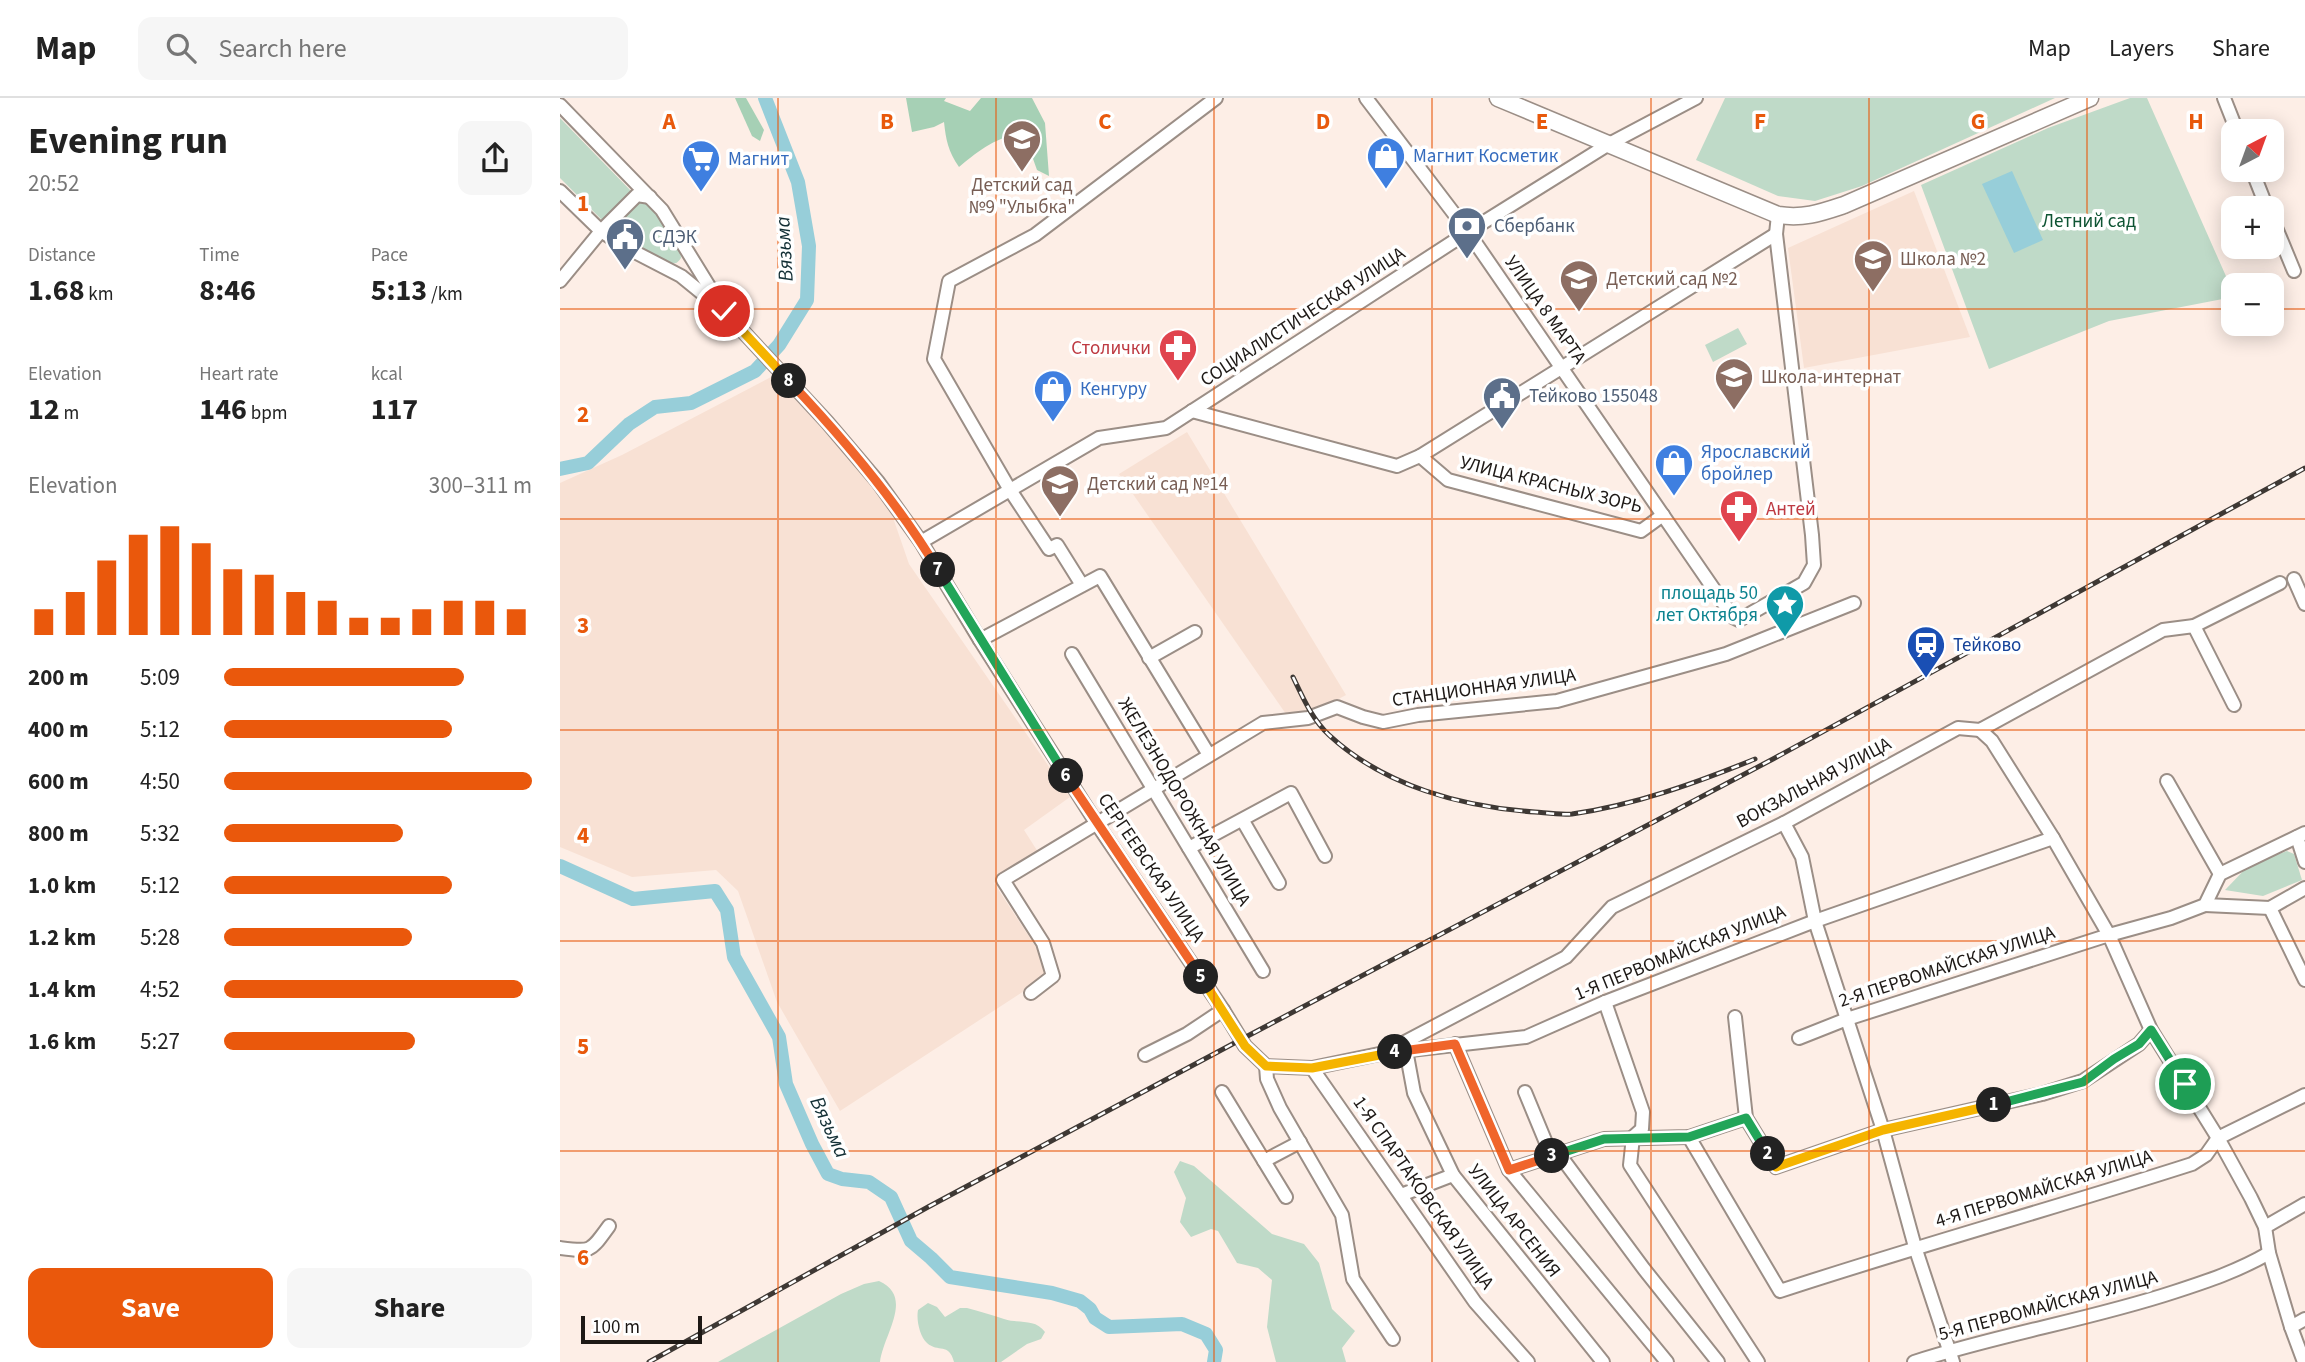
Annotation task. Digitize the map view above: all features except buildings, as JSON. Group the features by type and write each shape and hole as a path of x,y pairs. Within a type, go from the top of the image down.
{"main road":[{"path":"1498,98 1778,215 1806,217 1843,205 2090,98"}],"street":[{"path":"1083,585 1057,544 1049,549 1010,490 933,359 949,281 1035,235 1216,98"},
{"name":"УЛИЦА 8 МАРТА","path":"1366,98 1468,232 1733,617 1740,620 1804,583 1810,577 1814,565 1776,234"},
{"name":"СОЦИАЛИСТИЧЕСКАЯ УЛИЦА","path":"921,542 1099,438 1166,428 1609,144 1696,98"},
{"path":"2224,98 2232,119"},
{"path":"560,105 662,210 724,311"},
{"path":"560,191 601,231 627,248 681,275 724,311"},
{"path":"560,281 565,265 637,195 650,197"},
{"path":"1192,411 1397,466 1420,456 1776,234 1778,215"},
{"path":"2284,247 2294,271"},
{"path":"681,275 690,269 694,259"},
{"name":"СЕРГЕЕВСКАЯ УЛИЦА","path":"724,311 878,482 921,542 1097,824 1245,1046 1266,1066"},
{"name":"УЛИЦА КРАСНЫХ ЗОРЬ","path":"1420,456 1448,480 1641,531 1662,515"},
{"path":"980,640 1100,576 1209,755"},
{"path":"2294,579 2305,604"},
{"name":"ВОКЗАЛЬНАЯ УЛИЦА","path":"1384,1053 1566,957 1612,907 1784,824 1958,728 1980,730 2163,630 2194,626 2280,583"},
{"name":"СТАНЦИОННАЯ УЛИЦА","path":"1031,993 1053,976 1043,943 1003,880 1264,723 1308,719 1337,707 1363,718 1383,722 1418,715 1557,701 1726,654 1854,603"},
{"path":"2194,626 2234,705"},
{"path":"1149,657 1195,632"},
{"name":"ЖЕЛЕЗНОДОРОЖНАЯ УЛИЦА","path":"1072,653 1263,971"},
{"path":"1980,730 1992,741 2109,934 2151,1030 2218,1138 2265,1227 2269,1253 2301,1361"},
{"path":"2166,781 2220,874"},
{"path":"1189,848 1291,793 1325,856"},
{"path":"1242,821 1279,883"},
{"path":"1784,824 1802,857 1815,921 1883,1130 1915,1247 1951,1356"},
{"path":"2305,862 2301,835 2220,874 2205,905 2270,908 2305,888"},
{"name":"1-Я ПЕРВОМАЙСКАЯ УЛИЦА","path":"1312,1068 1384,1053 1526,1037 1605,1002 1815,921 2053,838"},
{"name":"2-Я ПЕРВОМАЙСКАЯ УЛИЦА","path":"1799,1038 1847,1019 2205,905"},
{"path":"2270,908 2305,980"},
{"path":"1605,1002 1643,1112 1642,1129 1633,1137 1630,1165 1758,1362"},
{"path":"1145,1055 1187,1034 1223,1010"},
{"path":"1735,1017 1746,1118 1776,1167 1883,1130 2042,1094 2083,1082 2139,1044 2151,1030"},
{"path":"1455,1044 1509,1170 1667,1362"},
{"name":"УЛИЦА АРСЕНИЯ","path":"1406,1050 1414,1093 1453,1175 1604,1362"},
{"path":"1312,1068 1266,1066 1267,1079 1280,1108 1342,1215 1353,1279 1393,1339"},
{"name":"1-Я СПАРТАКОВСКАЯ УЛИЦА","path":"1312,1068 1475,1302 1528,1362"},
{"path":"1525,1092 1549,1150 1559,1154 1644,1269 1718,1362"},
{"path":"1222,1093 1286,1197"},
{"name":"4-Я ПЕРВОМАЙСКАЯ УЛИЦА","path":"1689,1137 1780,1291 1915,1247 2192,1164 2206,1155 2218,1138 2305,1096"},
{"path":"1509,1170 1604,1139 1689,1137 1746,1118"},
{"path":"1264,1161 1300,1142"},
{"path":"1401,1195 1453,1175"},
{"path":"2265,1227 2305,1204"},
{"path":"560,1248 586,1251 595,1245 609,1226"},
{"name":"5-Я ПЕРВОМАЙСКАЯ УЛИЦА","path":"1914,1362 1951,1356 2118,1311 2232,1273 2269,1253"},
{"path":"2291,1327 2305,1319"}],"shaded area":[{"name":"Школа №2","path":"1914,191 1970,337 1804,368 1788,248"},
{"path":"773,376 878,488 890,509 909,564 1070,797 1024,830 1038,852 994,883 1047,964 1047,976 840,1111 777,1002 738,891 716,870 632,877 560,847 560,483 622,455"},
{"path":"1187,432 1346,695 1318,710 1286,714 1119,474"}],"green space":[{"path":"735,98 746,98 764,130 760,141 752,136"},
{"path":"906,98 946,98 944,101 970,111 981,98 1032,98 1045,123 1049,176 1037,170 1032,156 1033,141 1014,136 994,142 959,167 948,145 944,122 912,132"},
{"path":"1725,98 2055,98 1862,186 1815,201 1778,196 1696,160"},
{"name":"Летний сад","path":"2130,98 2147,98 2225,273 2221,273 2221,299 2109,321 1989,369 1921,185 2048,128"},
{"path":"560,118 632,192 604,222 560,178"},
{"path":"635,199 646,202 673,236 680,251 681,258 677,262 665,262 649,254 612,227"},
{"path":"1738,328 1747,344 1713,362 1705,345"},
{"path":"2287,851 2294,854 2302,880 2263,896 2225,890 2249,865"},
{"path":"1180,1161 1194,1166 1272,1234 1304,1244 1319,1263 1332,1309 1355,1331 1342,1348 1346,1362 1276,1362 1267,1327 1272,1280 1258,1268 1237,1263 1218,1231 1211,1229 1191,1237 1180,1222 1186,1198 1174,1172"},
{"path":"879,1281 890,1288 896,1307 880,1362 718,1362 841,1294"},
{"path":"928,1303 937,1307 945,1317 960,1308 967,1308 1031,1323 1045,1332 1041,1339 1027,1344 1001,1362 954,1362 949,1352 931,1346 922,1337 918,1310"}],"water":[{"path":"2012,171 2043,240 2014,253 1982,184"}],"waterway":[{"name":"Вязьма","path":"560,469 588,463 629,424 655,407 691,403 755,371 779,345 807,300 809,246 798,182 765,98"},
{"name":"Вязьма","path":"560,866 633,899 715,891 727,910 734,957 779,1037 786,1084 828,1174 842,1179 869,1182 891,1197 911,1241 950,1277 1052,1293 1080,1301 1090,1309 1095,1318 1109,1327 1182,1324 1206,1334 1216,1350 1214,1362"}],"railway":[{"path":"649,1362 928,1207 1773,759 2305,468"},
{"path":"1293,677 1318,722 1351,753 1374,768 1425,791 1480,805 1553,814 1596,810 1665,792 1755,759"}],"place":[{"name":"Детский сад №9 \"Улыбка\"","path":"1022,173"},
{"name":"Магнит Косметик","path":"1386,190"},
{"name":"Магнит","path":"701,193"},
{"name":"Сбербанк","path":"1467,260"},
{"name":"СДЭК","path":"625,271"},
{"name":"Школа №2","path":"1873,293"},
{"name":"Детский сад №2","path":"1579,313"},
{"name":"Столички","path":"1178,382"},
{"name":"Школа-интернат","path":"1734,411"},
{"name":"Кенгуру","path":"1053,423"},
{"name":"Тейково 155048","path":"1502,430"},
{"name":"Ярославский бройлер","path":"1674,497"},
{"name":"Детский сад №14","path":"1060,518"},
{"name":"Антей","path":"1739,543"},
{"name":"площадь 50 лет Октября","path":"1785,638"},
{"name":"Тейково","path":"1926,679"}],"route":[{"path":"724,311 827,422 878,482 916,534 1097,824 1245,1046 1266,1066 1312,1068 1384,1053 1455,1044 1509,1170 1604,1139 1689,1137 1746,1118 1776,1167 1883,1130 2042,1094 2083,1082 2139,1044 2151,1030 2185,1084"}]}
